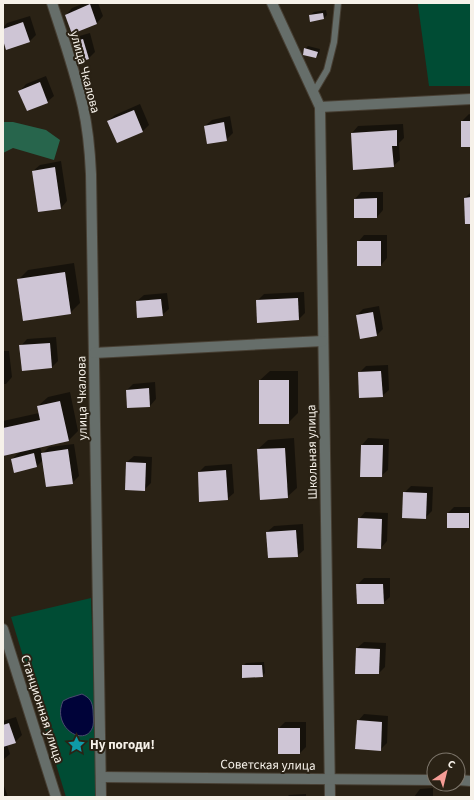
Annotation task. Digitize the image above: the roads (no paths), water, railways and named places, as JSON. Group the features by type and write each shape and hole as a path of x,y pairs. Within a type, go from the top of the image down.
{"street":[{"name":"улица Чкалова","path":"52,3 83,107 88,138 91,174 101,797"},
{"path":"272,3 320,107 471,99"},
{"name":"Школьная улица","path":"320,107 330,797"},
{"path":"94,353 323,341"},
{"name":"Станционная улица","path":"3,629 6,646 56,797"},
{"name":"Советская улица","path":"101,777 426,780"}],"lane":[{"path":"314,92 328,70 334,42 338,3"}],"place":[{"name":"Ну погоди!","path":"77,745"}]}
